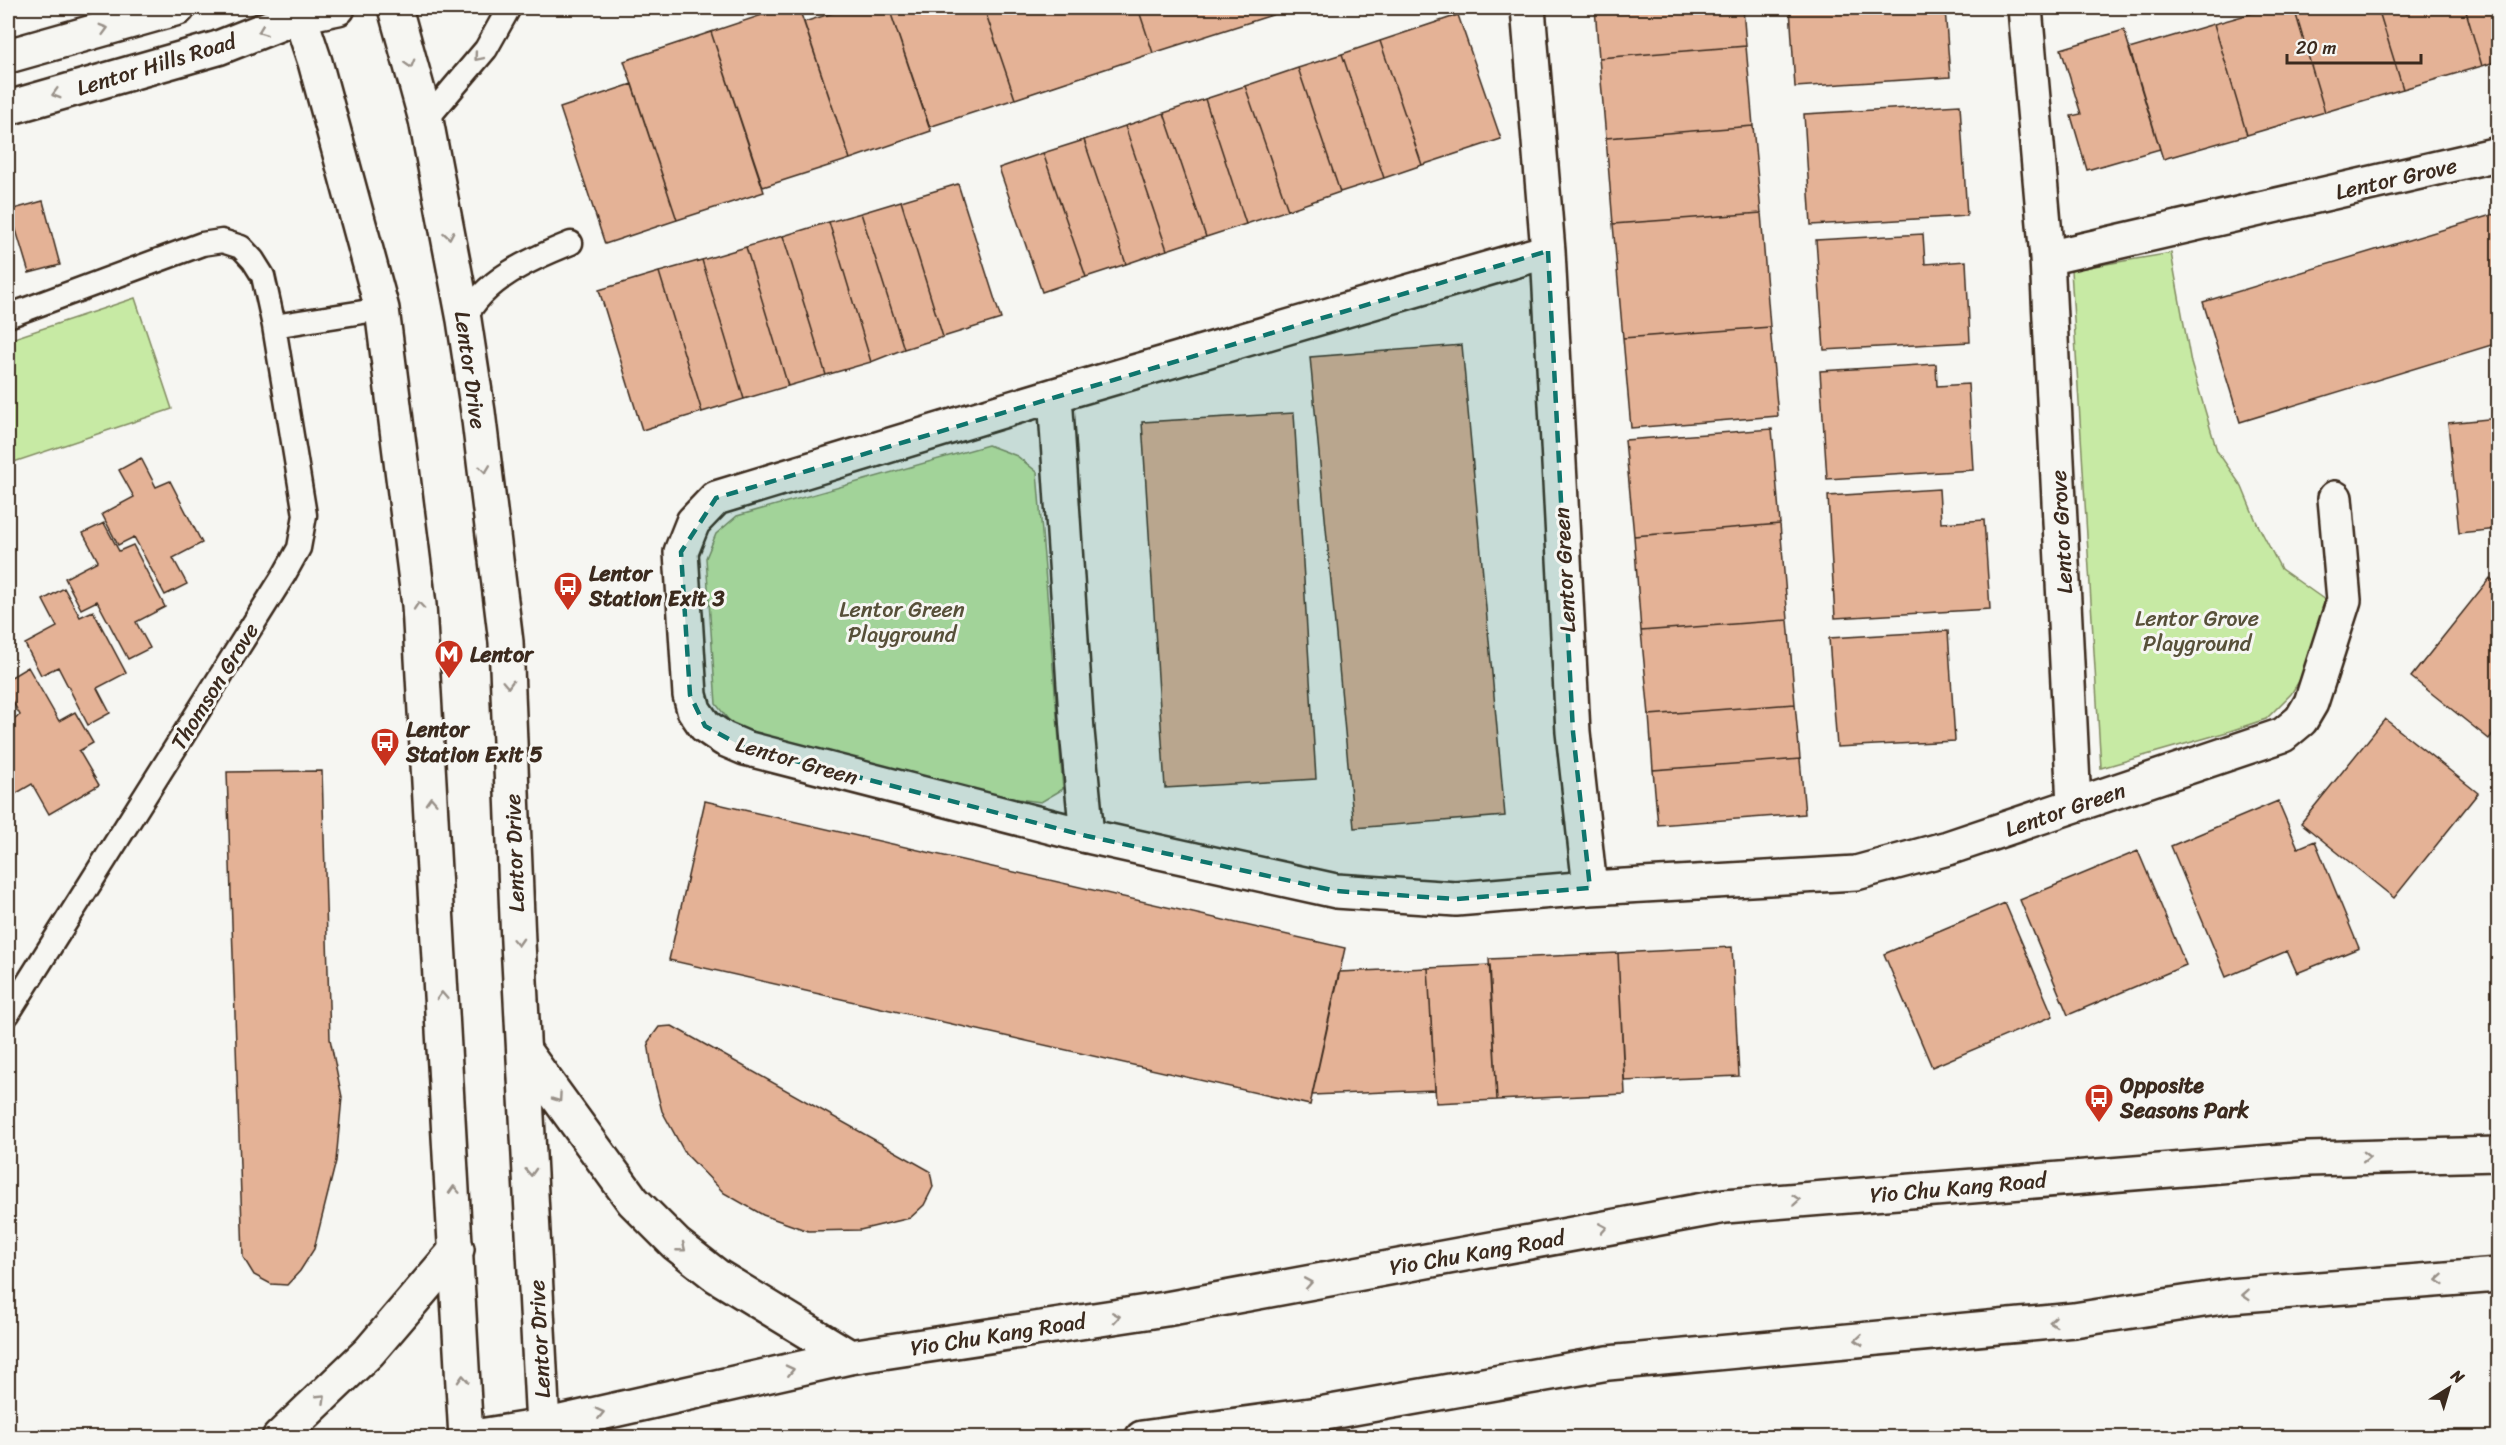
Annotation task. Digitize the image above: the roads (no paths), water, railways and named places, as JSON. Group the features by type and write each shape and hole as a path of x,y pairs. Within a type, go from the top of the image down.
{"street":[{"path":"8,56 178,8"},
{"name":"Lentor Hills Road","path":"8,108 218,48 298,12 338,8"},
{"path":"395,8 426,120"},
{"name":"Lentor Green","path":"1528,8 1548,251 1572,732 1590,888"},
{"name":"Lentor Grove","path":"2025,8 2048,258 2074,806"},
{"path":"298,12 315,62 382,309 419,605 467,1437"},
{"name":"Lentor Drive","path":"426,120 464,320 478,412 506,642 543,1426"},
{"name":"Lentor Grove","path":"2048,258 2499,154"},
{"name":"Lentor Green","path":"1548,251 1055,395 716,498 693,522 681,552 688,670 694,710 705,726 724,739 745,748 1088,836 1336,891 1456,899 1590,888 1856,873 1948,848 2283,735 2301,720 2311,703 2344,600 2335,498"},
{"path":"1055,395 1077,731 1088,836"},
{"path":"524,1051 633,1201 676,1244 717,1276 850,1357"},
{"name":"Yio Chu Kang Road","path":"467,1437 543,1426 850,1357 1166,1309 1725,1206 2308,1159 2499,1154"},
{"path":"279,1437 369,1352 457,1249"},
{"path":"1143,1437 1324,1413 1608,1363 2074,1320 2229,1296 2499,1275"}],"lane":[{"path":"426,120 486,49 508,8"},
{"name":"Thomson Grove","path":"8,316 202,244 222,241 241,248 253,260 263,276 274,326 305,515 299,548 8,1014"},
{"path":"464,320 476,302 505,276 546,253 571,243"},
{"path":"274,326 382,309"}],"place":[{"name":"Lentor Station Exit 3","path":"568,612"},
{"name":"Lentor","path":"449,680"},
{"name":"Lentor Station Exit 5","path":"385,768"},
{"name":"Opposite Seasons Park","path":"2099,1124"}],"park label":[{"name":"Lentor Green Playground","path":"902,622"},
{"name":"Lentor Grove Playground","path":"2197,630"}]}
